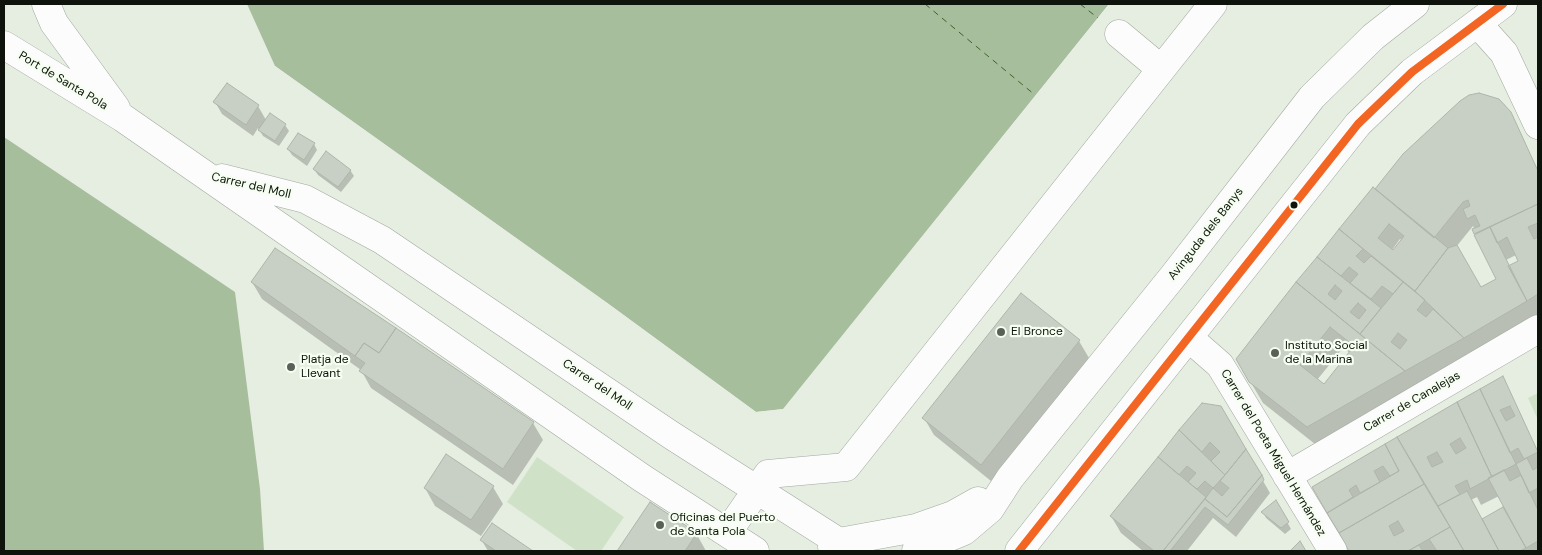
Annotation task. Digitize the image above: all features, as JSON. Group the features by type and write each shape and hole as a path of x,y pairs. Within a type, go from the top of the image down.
{"street":[{"name":"Port de Santa Pola","path":"46,4 54,23 123,118"},
{"path":"727,533 768,474 846,467 1212,4"},
{"name":"Avinguda dels Banys","path":"916,551 964,531 990,509 1010,478 1174,275 1312,97 1373,37 1415,4"},
{"path":"1019,551 1358,124 1412,72 1503,4"},
{"path":"1478,24 1504,53 1538,125"},
{"path":"1119,34 1161,69"},
{"name":"Port de Santa Pola","path":"4,45 123,118 206,174"},
{"name":"Carrer del Moll","path":"206,174 305,199 382,240 760,486 840,548"},
{"name":"Carrer del Moll","path":"206,174 642,478 755,551"},
{"path":"328,259 350,222"},
{"name":"Carrer de Canalejas","path":"1287,476 1538,329"},
{"name":"Carrer del Poeta Miguel Hernández","path":"1189,338 1220,365 1333,551"},
{"name":"Avinguda dels Banys","path":"840,548 953,516 1010,478"},
{"path":"760,486 833,516"}],"shaded area":[{"path":"247,4 1109,4 783,409 756,412 610,305 275,66"},
{"path":"4,137 235,292 260,489 264,551 4,551"},
{"path":"1538,393 1538,420 1528,398"},
{"path":"537,457 624,517 601,551 577,551 507,502"}],"pier":[{"path":"1109,4 1112,4 785,410 757,414 273,68 275,66 610,305 756,412 784,409"}],"building":[{"path":"227,83 259,105 246,125 213,102"},
{"path":"1479,93 1499,99 1511,112 1538,171 1538,204 1474,234 1472,229 1480,226 1475,215 1467,219 1463,209 1470,206 1468,200 1463,202 1434,238 1375,189 1403,154 1460,101 1469,95"},
{"path":"270,113 286,124 275,141 258,130"},
{"path":"298,133 315,143 304,160 287,149"},
{"path":"326,151 351,170 338,187 313,169"},
{"path":"1373,187 1448,248 1415,291 1339,229","holes":["1389,224 1404,236 1393,250 1378,238"]},
{"path":"1538,204 1538,223 1528,227 1534,239 1538,237 1538,294 1527,301 1508,266 1518,261 1507,237 1497,243 1490,227"},
{"path":"1490,227 1527,301 1464,338 1415,291 1448,248 1457,245 1481,287 1496,279 1474,235"},
{"path":"1339,229 1363,249 1356,256 1364,263 1371,256 1403,282 1393,294 1382,286 1371,299 1350,283 1358,274 1349,267 1341,276 1317,257"},
{"path":"275,248 396,328 379,353 364,343 355,356 251,282"},
{"path":"1317,257 1381,308 1360,334 1296,282","holes":["1335,285 1342,291 1335,300 1328,294","1358,303 1366,310 1359,319 1350,312"]},
{"name":"Instituto Social de la Marina","path":"1296,282 1405,371 1307,427 1249,382 1236,359","holes":["1330,327 1354,346 1324,384 1300,365"]},
{"path":"1403,282 1425,300 1417,310 1426,317 1433,309 1464,338 1405,371 1360,334","holes":["1398,333 1407,340 1400,349 1391,342"]},
{"path":"1021,293 1080,340 981,465 922,418"},
{"path":"396,328 534,422 503,469 359,371 365,363 355,356 364,343 379,353"},
{"path":"1503,376 1538,452 1524,459 1518,448 1510,453 1480,389","holes":["1510,406 1515,416 1506,421 1500,410"]},
{"path":"1480,389 1516,464 1492,477 1457,402"},
{"path":"1457,402 1492,477 1470,489 1467,480 1455,486 1460,494 1438,506 1397,437","holes":["1460,438 1466,448 1456,454 1450,444","1437,452 1443,462 1432,467 1427,457"]},
{"path":"1202,403 1221,406 1246,449 1225,475 1211,461 1220,452 1210,442 1202,452 1179,430"},
{"path":"1179,430 1225,475 1213,488 1205,481 1197,489 1188,482 1196,473 1187,466 1179,475 1158,457"},
{"path":"1397,437 1424,484 1339,533 1327,513 1399,471 1385,444"},
{"path":"1385,444 1399,471 1390,476 1383,466 1374,471 1380,482 1360,493 1356,485 1349,490 1353,497 1327,513 1312,487"},
{"path":"1246,449 1262,475 1227,517 1205,499 1213,488 1222,496 1229,488 1220,481"},
{"path":"446,454 494,486 471,520 424,488"},
{"path":"1158,457 1206,497 1163,551 1154,551 1110,516"},
{"path":"1527,458 1533,470 1538,467 1538,488 1529,493 1516,464"},
{"path":"1504,470 1510,481 1521,475 1538,510 1538,541 1526,548 1488,478"},
{"path":"1262,475 1264,480 1228,525 1205,507 1170,551 1163,551 1205,499 1227,517"},
{"path":"1424,484 1450,527 1408,551 1349,551 1339,533","holes":["1398,521 1404,531 1394,536 1389,526"]},
{"path":"1467,491 1499,551 1464,551 1438,506"},
{"path":"1276,500 1289,522 1281,528 1261,512"},
{"name":"Oficinas del Puerto de Santa Pola","path":"650,502 697,533 685,551 617,551"},
{"path":"1503,507 1526,548 1520,551 1499,551 1482,519"},
{"path":"492,523 533,551 496,551 480,540"},
{"path":"1450,527 1464,551 1437,551 1429,539"},
{"path":"1300,541 1306,551 1290,551"},
{"path":"1419,545 1423,551 1408,551"}],"ferry route":[{"path":"925,4 1035,95"},
{"path":"1080,4 1098,18"}],"transit line":[{"path":"1019,551 1358,124 1412,72 1503,4"}],"place":[{"name":"El Bronce","path":"1001,332"},
{"name":"Instituto Social de la Marina","path":"1275,353"},
{"name":"Platja de Llevant","path":"291,367"},
{"name":"Oficinas del Puerto de Santa Pola","path":"660,525"}]}
